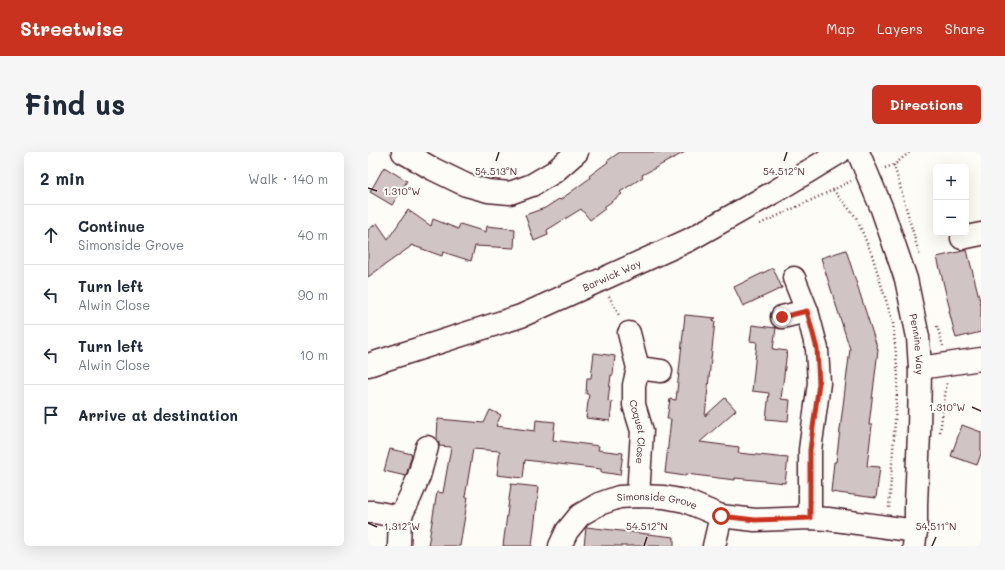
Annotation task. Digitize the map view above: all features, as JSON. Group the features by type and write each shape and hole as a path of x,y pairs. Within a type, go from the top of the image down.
{"street":[{"path":"403,152 466,185 488,191 510,192 532,185 554,172 577,152"},
{"name":"Barwick Way","path":"368,365 521,316 689,240 774,192 840,152"},
{"name":"Pennine Way","path":"858,152 882,209 906,279 918,337 920,368 915,538"},
{"path":"794,278 807,311 817,349 819,383 810,450 810,518"},
{"path":"782,317 807,311"},
{"name":"Coquet Close","path":"629,333 638,368 634,385 634,405 642,431 638,496"},
{"path":"920,368 981,359"},
{"path":"638,368 661,371"},
{"path":"399,546 400,517 419,476 427,448"},
{"name":"Simonside Grove","path":"560,546 567,531 580,515 599,504 619,497 638,496 664,497 685,501 721,516 755,520 810,518 828,519 888,527 915,538"},
{"path":"368,512 400,517"},
{"path":"714,546 721,516"}],"path":[{"path":"833,190 856,217 872,255 893,323 898,377 888,527"},
{"path":"609,296 629,333"}],"building":[{"path":"620,152 685,152 642,175 643,177 620,192 622,194 604,207 606,208 590,220 581,209 547,230 548,235 534,241 525,215 545,208 559,199 560,200 590,178 589,176"},
{"path":"384,167 407,181 392,205 370,192"},
{"path":"408,210 431,226 433,219 458,229 460,224 486,232 487,226 515,229 514,248 475,246 471,261 443,252 442,256 411,245 368,277 368,230 377,223 388,239"},
{"path":"846,250 878,350 869,425 872,425 867,466 880,467 876,498 831,492 850,349 821,258"},
{"path":"967,250 981,305 981,332 956,338 937,257"},
{"path":"773,268 782,288 743,306 734,287"},
{"path":"685,315 716,318 712,320 715,321 705,416 725,398 736,410 700,442 739,447 738,453 788,458 785,483 735,478 735,480 686,474 685,476 665,473 671,419 667,419 670,399 676,400"},
{"path":"752,325 776,328 773,349 787,351 781,399 790,400 788,421 766,419 769,393 752,391 757,342 750,341"},
{"path":"594,353 615,356 608,401 612,402 610,421 586,418 589,394 586,394 587,378 591,378"},
{"path":"490,410 501,415 496,426 535,431 536,420 555,422 553,440 599,446 598,450 623,453 620,475 601,472 601,469 525,460 523,478 497,475 500,451 473,449 465,497 468,497 460,546 428,546 437,492 443,493 451,447 439,446 437,439 438,419 484,423"},
{"path":"962,425 981,432 981,454 977,465 951,456"},
{"path":"390,449 412,454 406,476 384,471"},
{"path":"511,484 539,487 532,546 503,546"},
{"path":"586,527 674,537 674,546 584,546"}],"route":[{"path":"721,516 755,520 810,518 810,450 819,383 817,349 807,311 782,317"}]}
